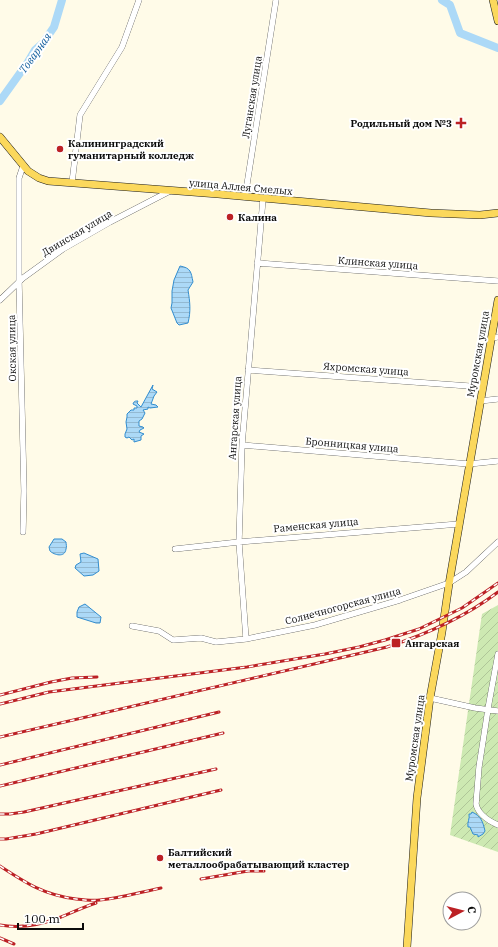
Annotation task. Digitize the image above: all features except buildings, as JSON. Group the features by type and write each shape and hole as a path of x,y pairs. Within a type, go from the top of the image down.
{"main road":[{"path":"493,0 498,19"},
{"name":"улица Аллея Смелых","path":"0,137 28,170 39,178 48,181 466,215 498,213"},
{"name":"Муромская улица","path":"469,464 480,401 495,337 498,300"},
{"path":"459,524 469,464"},
{"name":"Муромская улица","path":"407,947 418,787 430,698 459,524"}],"street":[{"path":"72,183 80,115 122,47 140,0"},
{"name":"Луганская улица","path":"245,197 276,0"},
{"name":"Окская улица","path":"23,532 24,491 19,281 19,178 24,166"},
{"name":"Двинская улица","path":"0,300 19,281 63,249 110,222 170,191"},
{"name":"Ангарская улица","path":"246,639 239,542 242,445 263,199"},
{"name":"Клинская улица","path":"257,263 498,281"},
{"name":"Яхромская улица","path":"248,370 483,387"},
{"path":"480,401 498,399"},
{"name":"Бронницкая улица","path":"242,445 469,464"},
{"path":"469,464 498,461"},
{"name":"Раменская улица","path":"175,549 239,542 459,524"},
{"name":"Солнечногорская улица","path":"132,626 159,632 173,640 201,638 216,642 246,639 315,625 400,600 449,583 466,572 498,542"},
{"path":"498,654 479,767 476,804 477,810 491,822 498,825"},
{"path":"430,698 475,708 498,711"}],"green space":[{"path":"498,605 498,852 450,835 482,614"}],"water":[{"path":"180,266 190,271 193,282 188,290 190,314 188,323 179,325 171,308 174,280"},
{"path":"153,385 152,389 157,392 151,404 158,407 148,407 148,409 143,410 145,413 139,421 139,426 144,428 139,432 144,434 141,436 141,440 134,442 134,439 132,440 129,437 125,437 127,429 127,414 131,410 134,410 134,408 137,408 137,406 133,404 135,401 138,401 137,403 141,407"},
{"path":"54,539 62,539 66,542 64,554 54,554 50,551 49,547"},
{"path":"84,553 98,559 99,571 93,575 84,576 75,568 76,565 81,562 80,554"},
{"path":"85,604 101,617 100,623 77,617 79,607"},
{"path":"472,812 480,817 485,831 478,837 478,835 473,834 470,827 468,827 469,814"}],"waterway":[{"name":"Товарная","path":"0,101 35,50 43,43 54,27 62,0"},
{"name":"Товарная","path":"442,0 450,5 460,33 498,48"}],"railway":[{"path":"0,704 49,692 247,667 359,647 419,629 462,608 498,583"},
{"path":"0,737 387,647 445,624 459,617 498,592"},
{"path":"0,695 72,678 97,677"},
{"path":"0,765 219,712"},
{"path":"0,786 223,733"},
{"path":"0,814 24,812 216,769"},
{"path":"0,839 36,834 221,790"},
{"path":"0,866 27,883 54,895 76,899 108,899 161,888"},
{"path":"201,879 248,871 264,871"},
{"path":"0,925 23,926 39,924 96,903"},
{"path":"0,938 14,944"}],"place":[{"name":"Родильный дом №3","path":"461,123"},
{"name":"Калининградский гуманитарный колледж","path":"60,149"},
{"name":"Калина","path":"230,217"},
{"name":"Ангарская","path":"396,643"},
{"name":"Балтийский металлообрабатывающий кластер","path":"160,858"}]}
